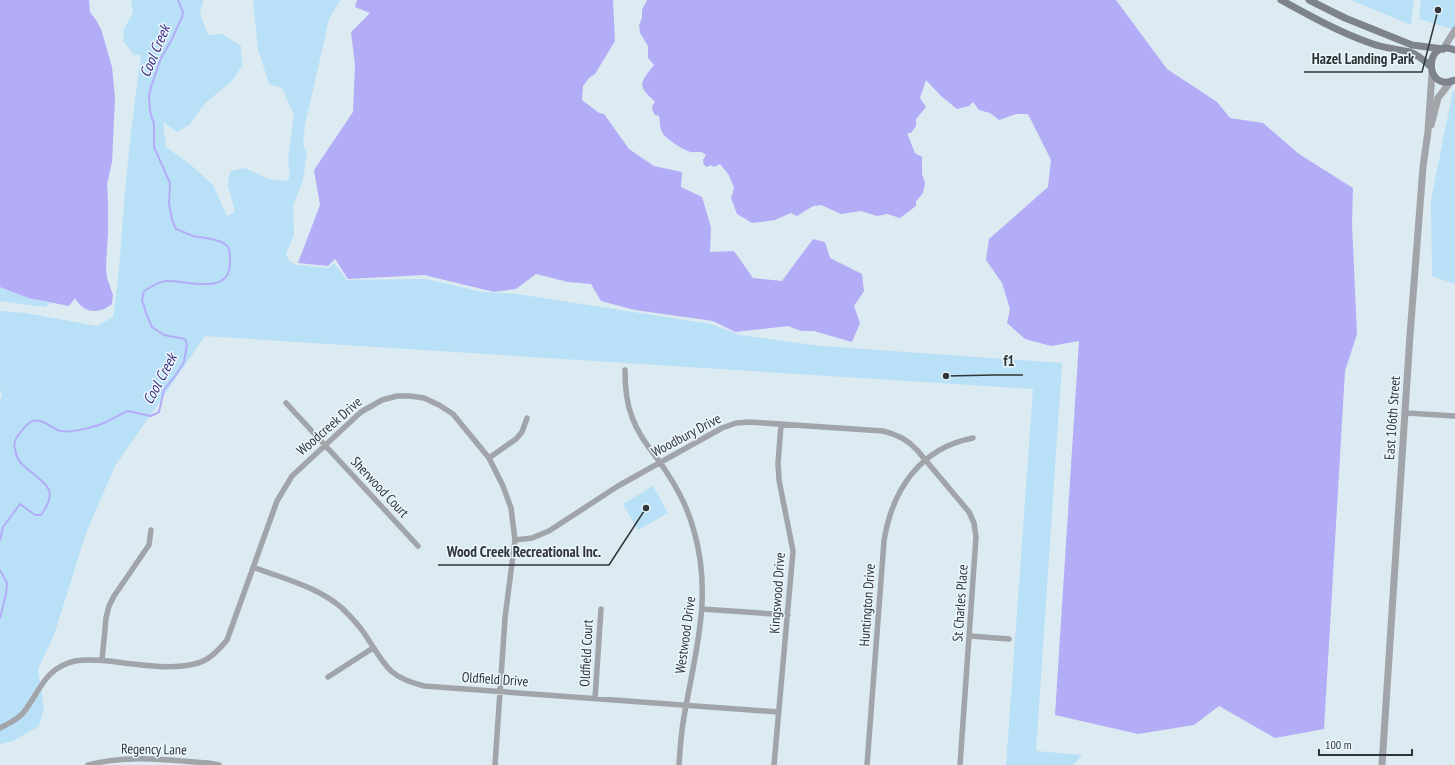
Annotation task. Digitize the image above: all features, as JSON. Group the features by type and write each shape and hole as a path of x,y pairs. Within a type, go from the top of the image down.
{"main road":[{"path":"1281,0 1322,22 1359,39 1372,44 1410,52 1430,66 1432,73 1438,79 1446,82 1453,81"},
{"path":"1309,0 1412,45 1455,50"},
{"path":"1430,66 1434,55 1443,49"}],"street":[{"path":"1443,49 1455,30"},
{"name":"East 106th Street","path":"1382,765 1423,167 1428,130 1432,73"},
{"path":"1428,130 1438,98 1453,81"},
{"name":"Westwood Drive","path":"625,370 627,399 631,417 641,437 677,489 694,529 702,571 702,609 681,738 679,765"},
{"name":"Woodcreek Drive","path":"0,728 14,720 22,713 45,679 58,669 75,661 102,660 174,667 188,666 209,658 219,650 227,640 277,501 292,476 361,412 382,400 397,396 410,396 424,398 439,405 452,414 489,458 503,486 511,508 515,540 506,610 501,691 494,765"},
{"name":"Sherwood Court","path":"286,403 418,546"},
{"path":"1406,413 1455,416"},
{"path":"489,458 516,439 522,432 527,418"},
{"name":"Woodbury Drive","path":"515,540 532,538 550,531 606,494 729,425 749,422 890,433 911,443 926,460"},
{"name":"Kingswood Drive","path":"774,765 793,551 779,480 778,456 781,425"},
{"name":"Huntington Drive","path":"867,765 886,528 893,506 904,484 914,471 934,453 961,440 973,438"},
{"name":"St Charles Place","path":"926,460 969,512 974,524 976,537 976,556 960,765"},
{"path":"102,660 105,622 109,606 114,596 149,545 151,530"},
{"name":"Oldfield Drive","path":"254,567 313,588 330,599 355,622 391,671 416,684 424,686 779,712"},
{"name":"Oldfield Court","path":"596,699 600,609"},
{"path":"702,609 788,615"},
{"path":"970,636 1009,639"},
{"path":"328,677 373,648"},
{"name":"Regency Lane","path":"88,765 133,758 200,762 219,765"}],"shaded area":[{"path":"0,0 89,0 90,12 101,29 112,67 115,98 112,162 107,184 108,233 106,266 107,278 113,295 112,304 102,310 92,311 82,307 75,298 69,306 28,298 0,287"},
{"path":"131,0 203,0 200,14 208,35 222,34 241,46 242,66 231,82 205,103 189,125 177,132 163,122 166,147 191,165 213,185 227,216 235,212 228,185 230,171 245,168 268,179 288,181 290,174 288,160 294,115 282,88 269,84 258,49 253,0 340,0 329,19 305,125 303,145 307,153 303,180 293,206 294,235 286,254 289,261 296,265 329,268 334,263 347,280 427,279 482,292 517,294 711,324 739,335 821,346 1062,363 1036,751 1082,755 1073,765 1006,765 1033,389 205,336 115,466 86,533 54,635 38,669 44,707 39,726 13,741 0,744 0,399 2,396 0,389 0,311 25,313 97,326 113,317 129,149 141,55 134,55 123,41 124,29 133,12"},
{"path":"357,0 613,0 615,41 595,74 589,78 583,86 582,100 599,113 604,114 629,149 654,166 682,172 681,187 702,197 711,227 710,252 734,251 753,278 782,281 813,239 825,242 830,258 862,274 864,291 854,306 860,323 852,342 814,331 801,331 788,326 735,332 713,321 635,310 601,301 591,284 568,282 536,274 516,289 494,292 424,275 348,279 335,259 328,266 298,263 320,205 314,170 353,112 355,65 351,32 370,13 355,7"},
{"path":"647,0 1116,0 1167,69 1217,102 1230,118 1263,123 1299,154 1353,188 1352,223 1357,334 1345,371 1324,729 1275,738 1219,706 1194,725 1138,734 1055,715 1079,341 1051,346 1025,339 1007,323 1010,309 1002,283 986,260 989,239 1048,187 1051,160 1028,114 1016,114 999,120 990,113 979,110 973,102 969,106 957,109 941,96 926,80 920,98 926,107 916,119 916,126 911,133 907,133 915,153 922,157 922,174 925,183 923,193 916,201 916,206 900,218 887,214 877,216 861,211 841,214 821,205 813,206 797,216 791,213 775,220 752,223 737,214 731,198 734,188 729,175 720,164 714,167 711,165 707,167 704,165 703,160 706,155 704,153 691,152 684,149 670,141 662,132 659,116 655,115 652,110 655,102 644,90 642,84 643,80 654,65 648,58 648,46 640,33 639,25 642,18 642,10"},
{"path":"1351,0 1414,0 1411,25"},
{"path":"1421,0 1455,0 1455,30 1419,19"},
{"path":"1453,90 1455,91 1455,284 1432,276 1431,201"},
{"path":"0,287 28,298 51,303 45,307 0,301"},
{"path":"653,486 668,513 638,530 623,504"}],"waterway":[{"name":"Cool Creek","path":"0,540 3,527 20,504 35,515 41,515 50,497 47,486 21,463 14,447 17,436 27,424 37,420 61,431 71,431 90,428 102,424 128,411 151,416 159,412 164,390 184,362 187,344 185,339 164,335 152,327 142,300 144,291 155,284 164,281 204,284 222,280 227,275 230,265 230,256 229,249 225,244 207,238 193,236 176,229 172,220 169,204 170,183 154,147 154,124 150,111 149,96 161,58 182,17 183,12 178,0"},
{"name":"Cool Creek","path":"0,570 7,583 0,618"}],"place":[{"name":"Hazel Landing Park","path":"1438,10"},
{"name":"f1","path":"946,376"},
{"name":"Wood Creek Recreational Inc.","path":"646,508"}]}
